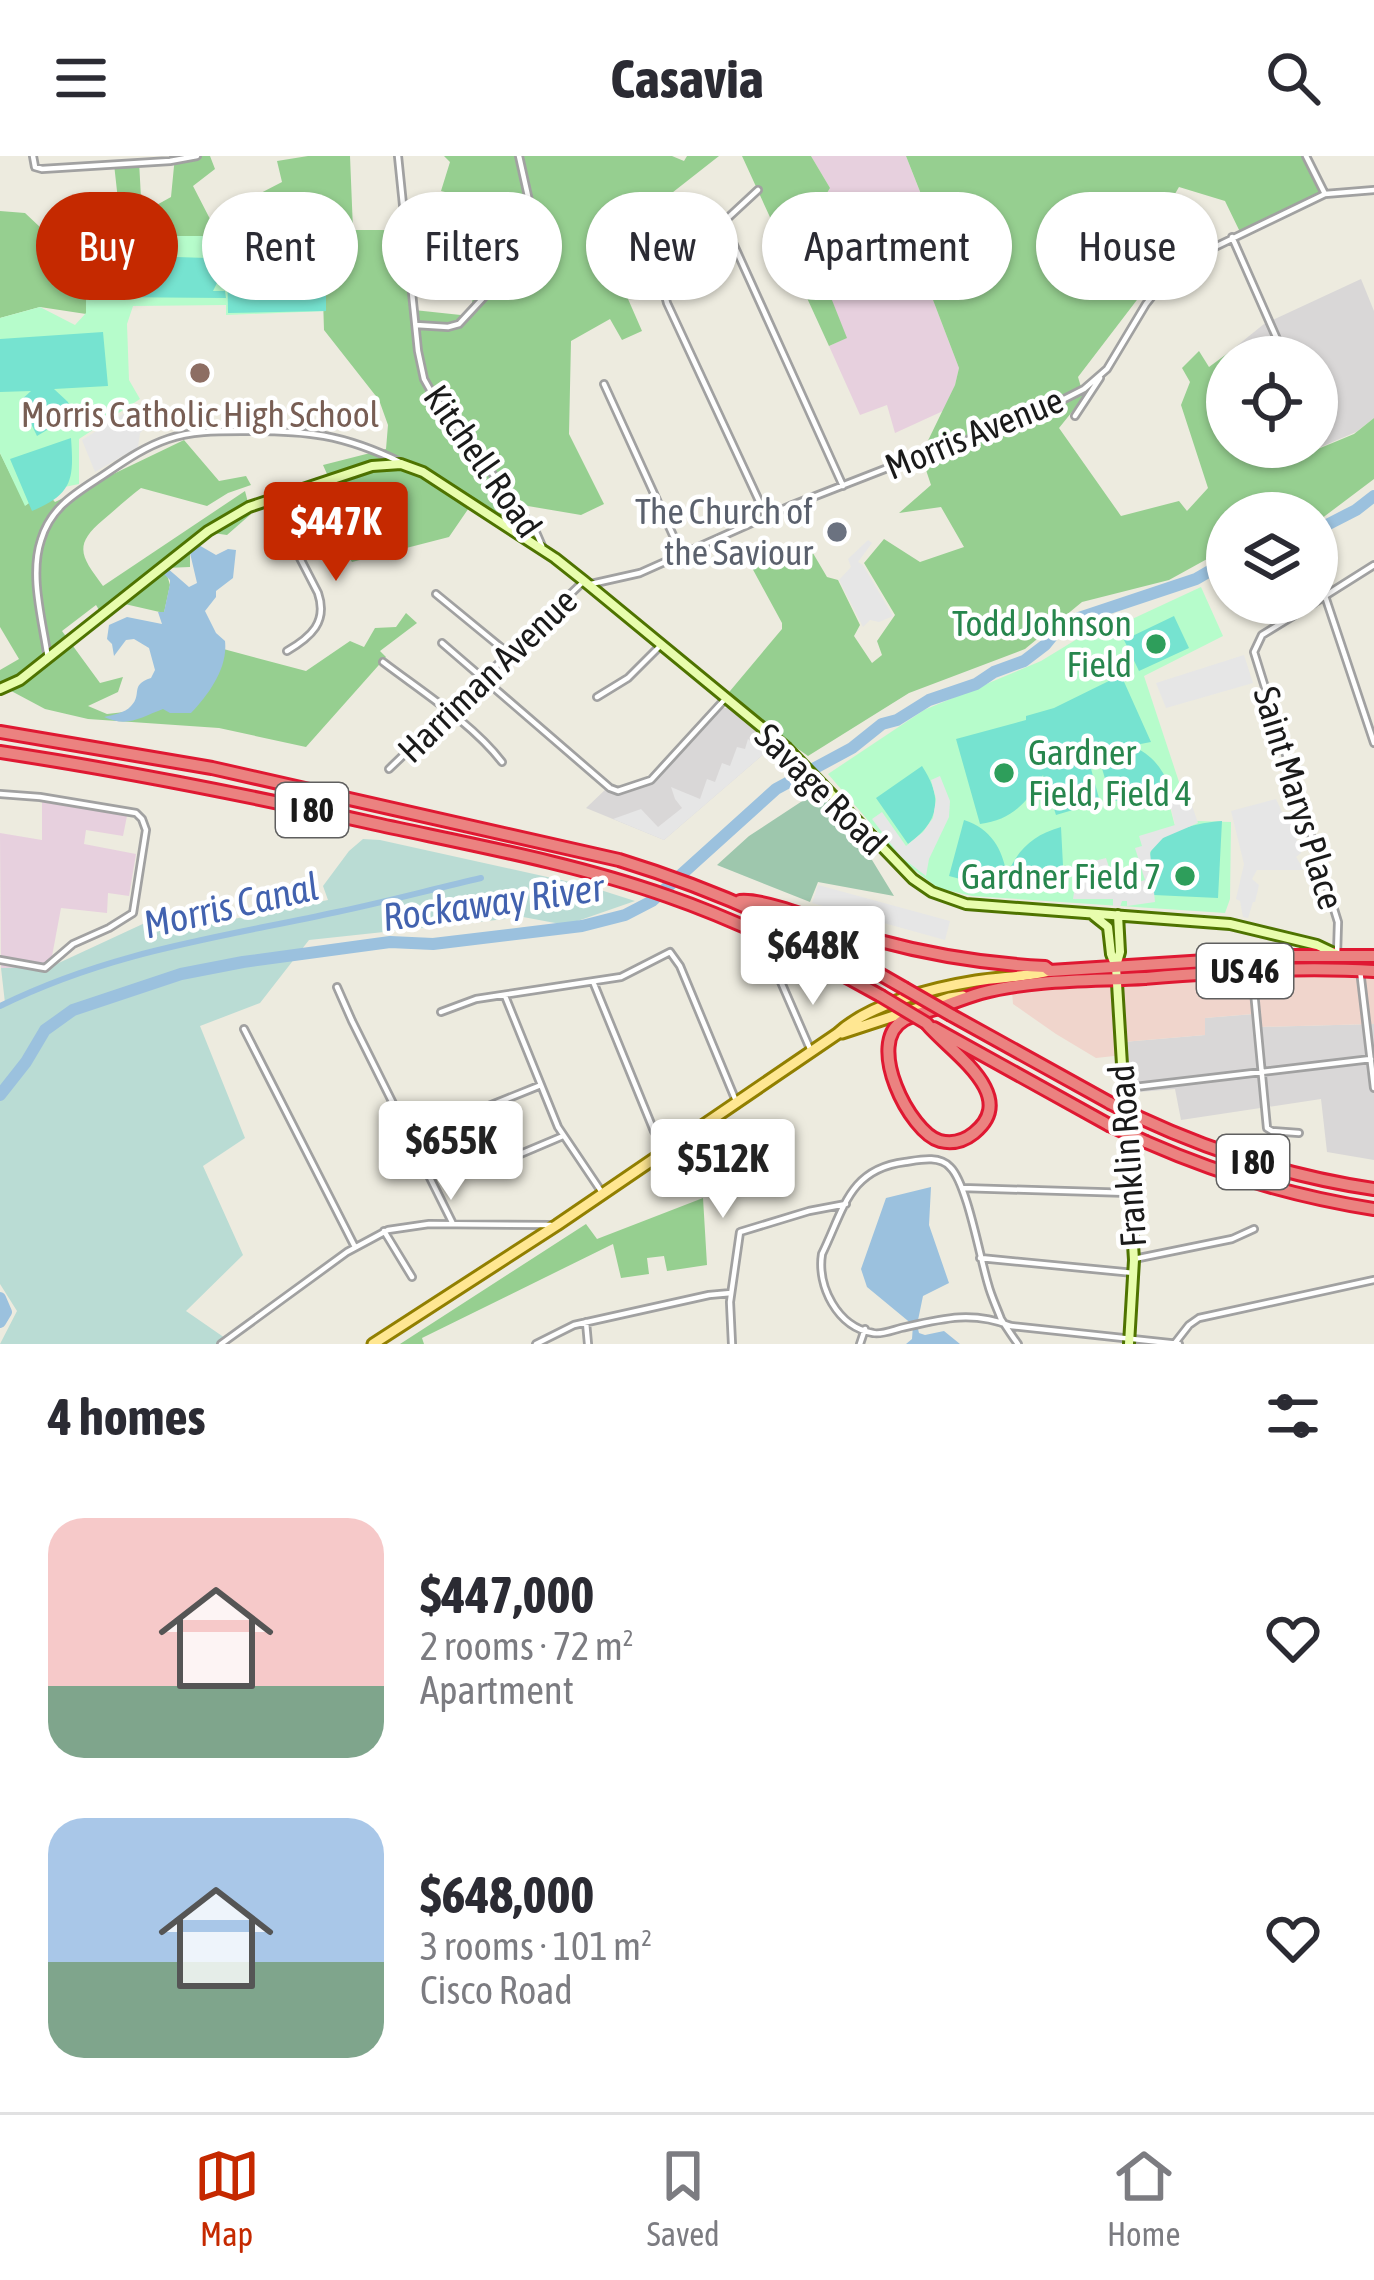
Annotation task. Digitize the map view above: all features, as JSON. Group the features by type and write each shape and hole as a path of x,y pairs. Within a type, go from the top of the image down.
{"highway":[{"name":"I 80","path":"0,732 212,768 562,845 652,870 814,937 1138,1117 1233,1156 1374,1189"},
{"name":"I 80","path":"0,752 270,800 620,880 763,934 1146,1142 1240,1178 1374,1209"},
{"path":"736,902 755,900 845,931 934,954 1050,971"},
{"name":"US 46","path":"981,993 1116,973 1374,956"},
{"name":"US 46","path":"1050,971 1374,971"},
{"path":"927,1024 968,1063 986,1090 986,1117 975,1132 960,1140 937,1140 918,1126 890,1071 887,1041 906,1019 981,993"}],"main road":[{"name":"US 46","path":"373,1344 603,1194 849,1022 935,990 1050,971"},
{"name":"US 46","path":"836,1034 949,998 981,993"}],"street":[{"path":"34,158 34,166 42,169 197,156"},
{"name":"Kitchell Road","path":"398,156 421,369 429,388 535,530 544,551"},
{"path":"416,325 459,324 532,256 534,223 519,156"},
{"path":"1306,156 1325,194"},
{"path":"738,209 758,190"},
{"name":"Morris Avenue","path":"586,583 640,573 766,516 1021,421 1084,389 1107,368 1146,304 1177,269 1232,237 1325,194 1374,190"},
{"path":"1232,237 1276,336"},
{"path":"738,253 843,486"},
{"path":"666,300 766,516"},
{"path":"1075,416 1107,368"},
{"path":"604,384 682,555"},
{"path":"48,659 37,574 45,528 66,500 150,446 175,436 298,430 361,443 423,472 544,551"},
{"path":"0,689 20,680 238,512 372,466 409,466"},
{"path":"270,500 322,607 319,624 287,651"},
{"name":"Savage Road","path":"544,551 787,748 897,864 932,892 966,904 1233,925 1317,945 1337,955"},
{"path":"1338,588 1374,566"},
{"name":"Harriman Avenue","path":"389,769 586,583"},
{"path":"436,594 509,654"},
{"name":"Saint Marys Place","path":"1280,624 1257,642 1255,655 1338,922 1337,955"},
{"path":"1334,624 1374,743"},
{"path":"442,643 618,791 651,780 726,698"},
{"path":"597,697 628,678 661,645"},
{"path":"383,662 502,762"},
{"path":"0,794 136,813 146,836 134,913 73,944 45,968 0,960"},
{"path":"1091,914 1108,927 1118,915"},
{"name":"Franklin Road","path":"1116,973 1118,915"},
{"name":"Franklin Road","path":"1108,927 1116,973 1134,1259 1129,1341"},
{"path":"442,1012 504,994 621,977 670,952 736,1101"},
{"path":"1252,970 1267,1127 1299,1133"},
{"path":"1360,970 1374,1088"},
{"path":"593,982 665,1150"},
{"path":"781,982 811,1051"},
{"path":"338,987 453,1224"},
{"path":"504,994 563,1136 603,1194"},
{"path":"244,1029 355,1247"},
{"path":"1124,1089 1371,1059"},
{"path":"470,1114 541,1085"},
{"path":"485,1168 563,1136"},
{"path":"1018,1344 1004,1323 989,1290 953,1170 939,1160 889,1164 865,1175 822,1254 820,1271 836,1309 873,1333 967,1315 1004,1323 1011,1326 1177,1344 1199,1318 1374,1280"},
{"path":"960,1188 1130,1193"},
{"path":"732,1344 731,1293 742,1230 846,1204"},
{"path":"221,1344 384,1231 453,1224 557,1225"},
{"path":"1134,1259 1232,1239 1254,1229"},
{"path":"384,1231 412,1277"},
{"path":"980,1258 1134,1273"},
{"path":"536,1344 586,1322 731,1293"},
{"path":"586,1322 588,1344"},
{"path":"860,1344 865,1329"}],"shaded area":[{"path":"811,156 906,156 920,192 828,192 830,188"},
{"path":"178,257 202,258 202,298 178,298"},
{"path":"1361,279 1374,311 1374,418 1338,440 1338,336 1249,336 1264,324"},
{"path":"228,300 326,300 326,311 228,313"},
{"path":"832,300 933,300 959,368 943,411 895,433 887,405 860,415 829,346 846,338"},
{"path":"103,332 108,386 54,389 68,402 72,415 37,436 20,401 31,391 0,392 0,339"},
{"path":"136,406 149,409 139,415 146,427 138,447 95,472 82,440"},
{"path":"71,438 68,484 56,498 32,511 10,459"},
{"path":"868,540 872,543 858,562 893,616 870,620 863,627 839,580 851,567 848,559"},
{"path":"197,544 216,555 236,550 233,578 216,591 205,611 225,641 216,680 191,713 163,709 127,721 104,717 128,708 140,684 155,670 149,648 134,639 126,640 114,656 107,639 109,625 127,617 162,624 158,612 164,612 170,580 162,572 166,567 189,587 197,583 190,553"},
{"name":"Todd Johnson Field","path":"1174,616 1189,648 1139,671 1124,640"},
{"path":"1244,655 1253,683 1166,708 1156,683"},
{"path":"1121,675 1151,742 1130,746 1154,761 1169,784 1112,802 1095,745 1083,739 1100,802 1056,815 1043,775 1018,808 980,824 956,739 1026,720 1026,716 1054,708"},
{"path":"722,708 773,746 664,840 586,808 607,788 621,793 657,780"},
{"path":"748,739 765,753 664,840 613,819 641,809 658,827 682,808 671,787 700,799 707,779 715,782 722,763 730,766 737,747 745,749"},
{"path":"922,766 933,788 935,808 927,827 908,844 876,798"},
{"path":"940,776 950,801 949,817 926,876 900,856 872,819 882,812 906,846 933,818 936,799 931,780"},
{"path":"1189,797 1198,823 1163,838 1150,852 1155,902 1127,906 1122,901 1120,907 1113,906 1113,899 1073,899 1078,865 1106,858 1116,889 1145,880 1135,848 1142,846 1139,836 1175,825 1170,803"},
{"path":"42,798 128,811 123,836 86,830 84,844 136,854 129,896 108,893 107,913 61,908 50,967 1,968 0,833 42,840"},
{"path":"1276,799 1282,812 1288,812 1301,853 1296,857 1304,870 1257,870 1252,879 1259,885 1255,902 1248,918 1243,917 1236,899 1244,864 1231,811"},
{"path":"964,820 994,841 1007,875 1028,844 1061,827 1064,885 1005,891 949,876"},
{"name":"Gardner Field 7","path":"1222,821 1218,898 1154,895 1149,863 1154,846 1181,829"},
{"path":"363,839 588,886 635,901 566,925 523,917 309,940 260,1003 200,1026 245,1138 203,1166 243,1255 186,1311 225,1338 219,1344 0,1344 17,1311 0,1284 0,1005 5,1003 1,968 50,967 147,922 188,910 229,920 328,900 323,886"},
{"path":"818,885 950,921 945,940 812,903"},
{"path":"1374,974 1374,1024 1256,1027 1253,1014 1205,1018 1205,1035 1123,1042 1123,1055 1096,1058 1013,1004 1012,991 1250,975"},
{"path":"1254,1014 1257,1027 1374,1024 1374,1160 1327,1152 1321,1099 1181,1120 1175,1089 1127,1093 1123,1042 1205,1035 1204,1018"},
{"path":"931,1187 929,1225 949,1283 923,1296 917,1325 919,1333 944,1331 960,1344 906,1344 912,1339 913,1325 867,1287 861,1269 886,1198"}],"green space":[{"path":"175,156 210,156 215,169 193,186 202,203 202,275 178,283 178,192 171,192"},
{"path":"350,156 351,192 263,192 282,182 277,161"},
{"path":"444,156 672,156 684,161 687,156 719,156 673,192 586,192 586,300 628,300 642,331 622,340 610,319 571,341 569,434 604,504 581,515 516,504 502,516 475,499 449,537 352,562 331,532 339,501 323,465 386,449 388,425 379,400 324,330 323,300 358,300 358,230 382,230 382,300 413,300 414,310 470,316 472,300 562,300 562,192 441,191 450,162"},
{"path":"742,156 811,156 830,188 828,192 762,192 762,200"},
{"path":"906,156 1306,156 1326,192 1241,234 1218,192 1179,187 1176,192 1036,192 1036,300 1137,300 1078,377 1084,397 1059,428 1121,516 1179,501 1187,511 1208,488 1181,405 1190,382 1182,368 1199,351 1206,362 1206,468 1338,468 1338,441 1374,418 1374,479 1338,506 1338,492 1206,492 1206,560 1169,580 1082,602 1025,649 909,693 808,756 725,697 782,629 751,566 779,550 807,543 827,577 838,580 860,625 854,636 872,663 882,655 877,641 895,615 864,563 884,539 920,562 964,547 941,507 899,513 931,485 921,455 959,368 933,300 1012,300 1012,192 920,192"},
{"path":"139,161 141,192 117,192 114,164"},
{"path":"0,211 25,213 36,223 36,300 128,300 86,314 40,307 0,318"},
{"path":"178,236 202,236 202,300 325,300 326,311 226,315 226,305 133,306 127,324 129,380 140,399 79,439 79,484 45,491 25,506 0,453 0,318 40,307 75,325 86,313 86,300 178,300"},
{"path":"808,300 832,300 847,338 829,346"},
{"path":"184,440 219,481 246,476 251,485 207,506 141,488 87,537 86,559 103,586 245,491 251,514 227,535 206,532 190,553 190,567 165,568 170,585 164,613 116,602 99,610 96,605 62,631 100,683 123,677 118,692 88,706 107,714 133,711 216,647 306,671 350,641 364,647 375,628 396,627 406,613 417,623 380,651 386,657 306,747 219,728 88,719 45,709 0,685 0,670 19,659 0,627 0,453 26,505 45,491 55,502"},
{"path":"1201,587 1206,624 1218,624 1223,636 1144,676 1180,785 1179,798 1169,803 1176,830 1198,821 1231,822 1230,899 1225,913 972,896 938,888 904,862 828,774 924,710 1041,661 1087,633 1102,633"},
{"path":"819,790 858,837 894,896 818,882 810,902 717,865 749,836"},
{"path":"703,1198 707,1265 667,1271 664,1256 647,1258 649,1274 621,1278 613,1244 422,1338 424,1344 400,1344 586,1224 597,1239"}],"waterway":[{"name":"Rockaway River","path":"1338,519 1374,496"},
{"name":"Rockaway River","path":"0,1095 45,1030 73,1010 181,974 390,942 433,944 582,926 625,915 652,901 776,789 852,748 882,724 1024,661 1058,629 1079,618 1206,573"},
{"name":"Morris Canal","path":"0,1006 124,959 481,878"},
{"name":"Rockaway River","path":"0,1298 6,1312 0,1322"}],"place":[{"name":"Morris Catholic High School","path":"200,373"},
{"name":"The Church of the Saviour","path":"837,532"},
{"name":"Todd Johnson Field","path":"1156,644"},
{"name":"Gardner Field, Field 4","path":"1004,773"},
{"name":"Gardner Field 7","path":"1185,876"}]}
